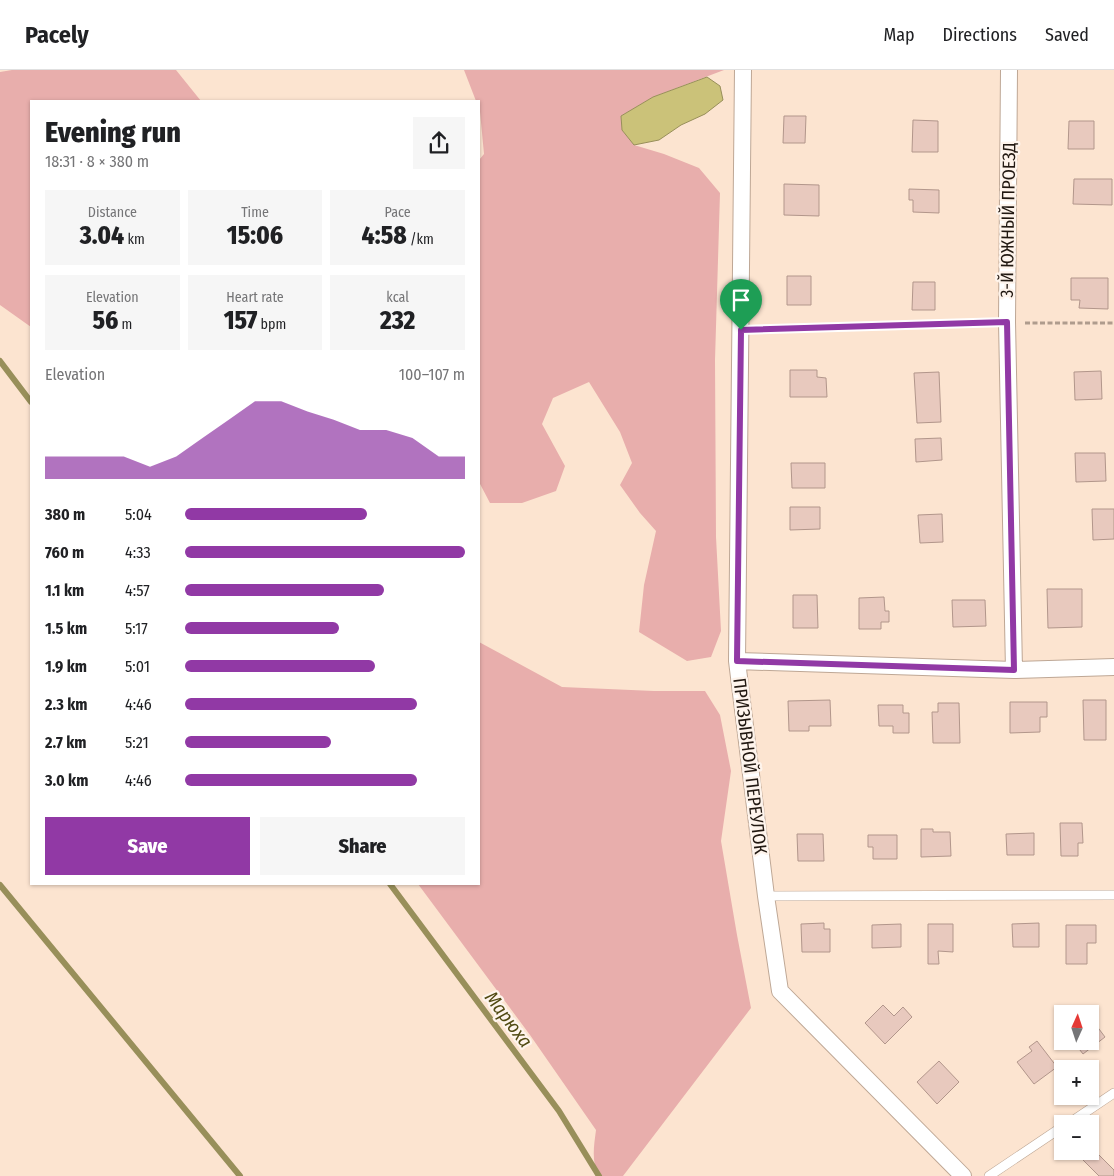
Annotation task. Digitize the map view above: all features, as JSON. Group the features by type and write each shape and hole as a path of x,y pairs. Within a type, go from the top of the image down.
{"street":[{"name":"ПРИЗЫВНОЙ ПЕРЕУЛОК","path":"743,70 737,661 766,896 780,991 964,1176"},
{"name":"3-Й ЮЖНЫЙ ПРОЕЗД","path":"1009,70 1007,322 1014,670"},
{"path":"737,661 1014,670 1114,667"}],"lane":[{"path":"766,896 1114,894"},
{"path":"1081,1115 1114,1093"},
{"path":"989,1176 1054,1132"}],"path":[{"path":"741,330 1007,322 1114,323"}],"shaded area":[{"path":"12,70 176,70 200,100 30,100 30,326 0,305 0,72"},
{"path":"464,70 724,70 653,97 621,116 622,130 634,145 664,154 699,168 720,193 715,360 716,537 721,631 711,657 687,661 639,632 644,585 656,531 640,513 620,485 632,463 620,432 589,382 553,398 542,424 565,466 556,491 522,503 490,503 480,484 480,159 484,154 480,100 476,100"},
{"path":"707,77 720,86 723,100 705,114 681,125 659,140 634,145 622,130 621,116 653,97"},
{"path":"480,643 562,687 705,691 720,715 731,771 721,841 751,1008 623,1176 599,1176 594,1159 596,1130 530,1035 419,885 480,885"}],"building":[{"path":"784,116 806,116 805,143 783,143"},
{"path":"913,120 938,121 938,152 912,152"},
{"path":"1069,121 1094,121 1094,149 1068,149"},
{"path":"1074,179 1112,179 1112,205 1073,204"},
{"path":"784,184 819,185 819,216 784,215"},
{"path":"909,189 939,190 939,213 913,212 913,200 909,200"},
{"path":"787,276 811,276 811,305 787,305"},
{"path":"1071,278 1108,278 1108,309 1079,308 1080,300 1071,300"},
{"path":"913,282 935,282 935,310 912,310"},
{"path":"790,370 817,370 817,377 826,378 827,397 790,397"},
{"path":"1101,371 1102,399 1075,400 1074,372"},
{"path":"939,372 941,422 917,423 914,373"},
{"path":"941,438 942,460 916,462 915,439"},
{"path":"1075,453 1105,453 1106,481 1076,482"},
{"path":"791,463 825,463 825,488 792,488"},
{"path":"790,507 820,507 820,529 790,530"},
{"path":"1092,509 1114,509 1114,539 1093,540"},
{"path":"942,514 943,542 920,543 918,515"},
{"path":"1047,589 1082,589 1082,627 1048,628"},
{"path":"793,595 817,595 818,628 793,628"},
{"path":"884,597 885,611 889,611 889,622 881,622 881,629 859,629 859,598"},
{"path":"952,600 985,600 986,626 953,627"},
{"path":"830,700 831,726 809,726 809,731 789,731 788,701"},
{"path":"1083,700 1106,700 1106,740 1084,740"},
{"path":"1010,702 1047,702 1047,717 1040,717 1040,732 1010,733"},
{"path":"938,703 959,703 960,743 933,743 932,712 938,712"},
{"path":"878,705 903,705 903,713 909,713 909,733 893,733 893,726 879,726"},
{"path":"1060,823 1082,823 1083,843 1078,843 1078,856 1061,856"},
{"path":"921,829 933,829 933,832 950,832 951,856 921,857"},
{"path":"1034,833 1034,855 1007,855 1006,834"},
{"path":"797,834 823,834 824,861 798,861"},
{"path":"868,835 897,835 897,859 873,859 873,847 868,847"},
{"path":"824,923 824,929 830,929 830,952 802,952 801,924"},
{"path":"1039,923 1039,947 1013,947 1012,924"},
{"path":"901,924 901,947 872,948 872,925"},
{"path":"928,924 953,924 953,952 938,951 939,964 928,964"},
{"path":"1066,925 1096,925 1096,943 1087,943 1087,964 1066,964"},
{"path":"883,1005 894,1016 903,1007 912,1017 885,1044 865,1023"},
{"path":"1099,1029 1105,1037 1099,1042"},
{"path":"1037,1041 1054,1063 1054,1069 1034,1084 1017,1062 1032,1051 1029,1047"},
{"path":"1080,1050 1088,1050 1083,1054"},
{"path":"939,1061 959,1082 937,1104 917,1082"},
{"path":"1099,1155 1114,1170 1114,1176 1099,1176 1083,1160 1099,1160"}],"waterway":[{"name":"Марюха","path":"0,361 30,401"},
{"path":"0,885 240,1176"},
{"name":"Марюха","path":"391,885 559,1111 599,1176"}],"route":[{"path":"1007,322 1014,670 737,661 741,330 1007,322"}]}
